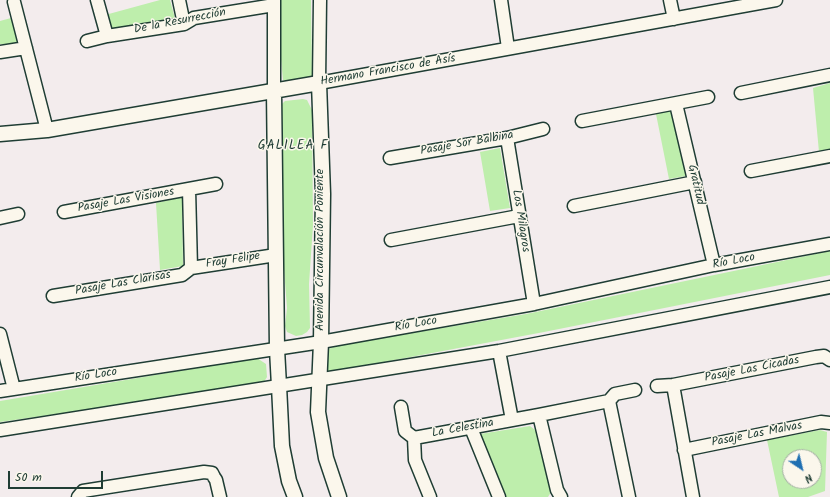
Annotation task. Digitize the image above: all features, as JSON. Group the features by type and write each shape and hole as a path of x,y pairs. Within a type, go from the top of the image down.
{"street":[{"path":"98,0 107,36"},
{"path":"179,0 184,24"},
{"name":"Avenida Circunvalación Poniente","path":"320,0 319,83 323,194 321,342 318,412 330,472 339,497"},
{"path":"501,0 508,48"},
{"path":"670,0 674,19"},
{"name":"Hermano Francisco de Asís","path":"0,134 46,130 274,91 776,0"},
{"path":"14,2 46,130"},
{"path":"274,3 278,386 282,446 289,481 295,497"},
{"name":"De la Resurrección","path":"87,41 107,36 184,24 194,18 274,3"},
{"path":"0,52 26,48"},
{"path":"741,93 830,75"},
{"path":"582,121 708,97"},
{"name":"Gratitud","path":"676,104 714,265"},
{"name":"Pasaje Sor Balbina","path":"390,158 507,138 543,129"},
{"name":"Los Milagros","path":"507,138 534,304"},
{"path":"752,171 830,156"},
{"path":"574,206 695,182"},
{"name":"Pasaje Las Visiones","path":"64,212 216,184"},
{"name":"Pasaje Las Visiones","path":"189,189 191,268"},
{"path":"0,218 18,214"},
{"path":"391,240 519,216"},
{"name":"Río Loco","path":"0,391 321,342 534,304 714,265 830,244"},
{"name":"Fray Felipe","path":"191,268 276,254"},
{"name":"Pasaje Las Clarisas","path":"53,296 182,274 191,268"},
{"path":"0,430 499,351 830,287"},
{"path":"0,334 14,389"},
{"path":"499,351 512,420"},
{"name":"Pasaje Las Cicadas","path":"656,386 672,385 816,357 824,356 830,360"},
{"path":"672,385 693,497"},
{"name":"La Celestina","path":"414,438 609,401 615,394 635,390"},
{"path":"609,401 629,497"},
{"path":"401,407 405,431 414,438 415,460 430,497"},
{"path":"539,415 557,490 561,497"},
{"name":"Pasaje Las Malvas","path":"684,450 821,422 830,423"},
{"path":"471,428 499,497"},
{"path":"78,497 83,492 204,472 212,474 216,480 220,497"}],"green space":[{"path":"160,0 170,0 176,22 112,29 105,15"},
{"path":"280,0 311,0 312,77 290,82 283,80 280,49"},
{"path":"11,18 19,44 0,44 0,21"},
{"path":"830,83 830,151 819,152 813,88"},
{"path":"307,100 312,110 313,225 309,284 310,328 302,335 296,336 287,332 285,326 287,308 281,230 281,105 285,101"},
{"path":"672,109 686,176 669,179 656,114"},
{"path":"500,148 510,208 490,211 480,152"},
{"path":"182,197 183,266 160,270 156,203"},
{"path":"830,251 830,275 544,332 331,372 327,370 325,362 327,350 335,346 526,314"},
{"path":"257,358 266,364 267,377 262,385 0,422 0,401"},
{"path":"530,426 540,434 553,489 548,497 504,497 481,447 480,434"},
{"path":"820,430 827,432 825,491 808,497 779,497 767,440"}],"district":[{"name":"GALILEA F","path":"293,147"}]}
